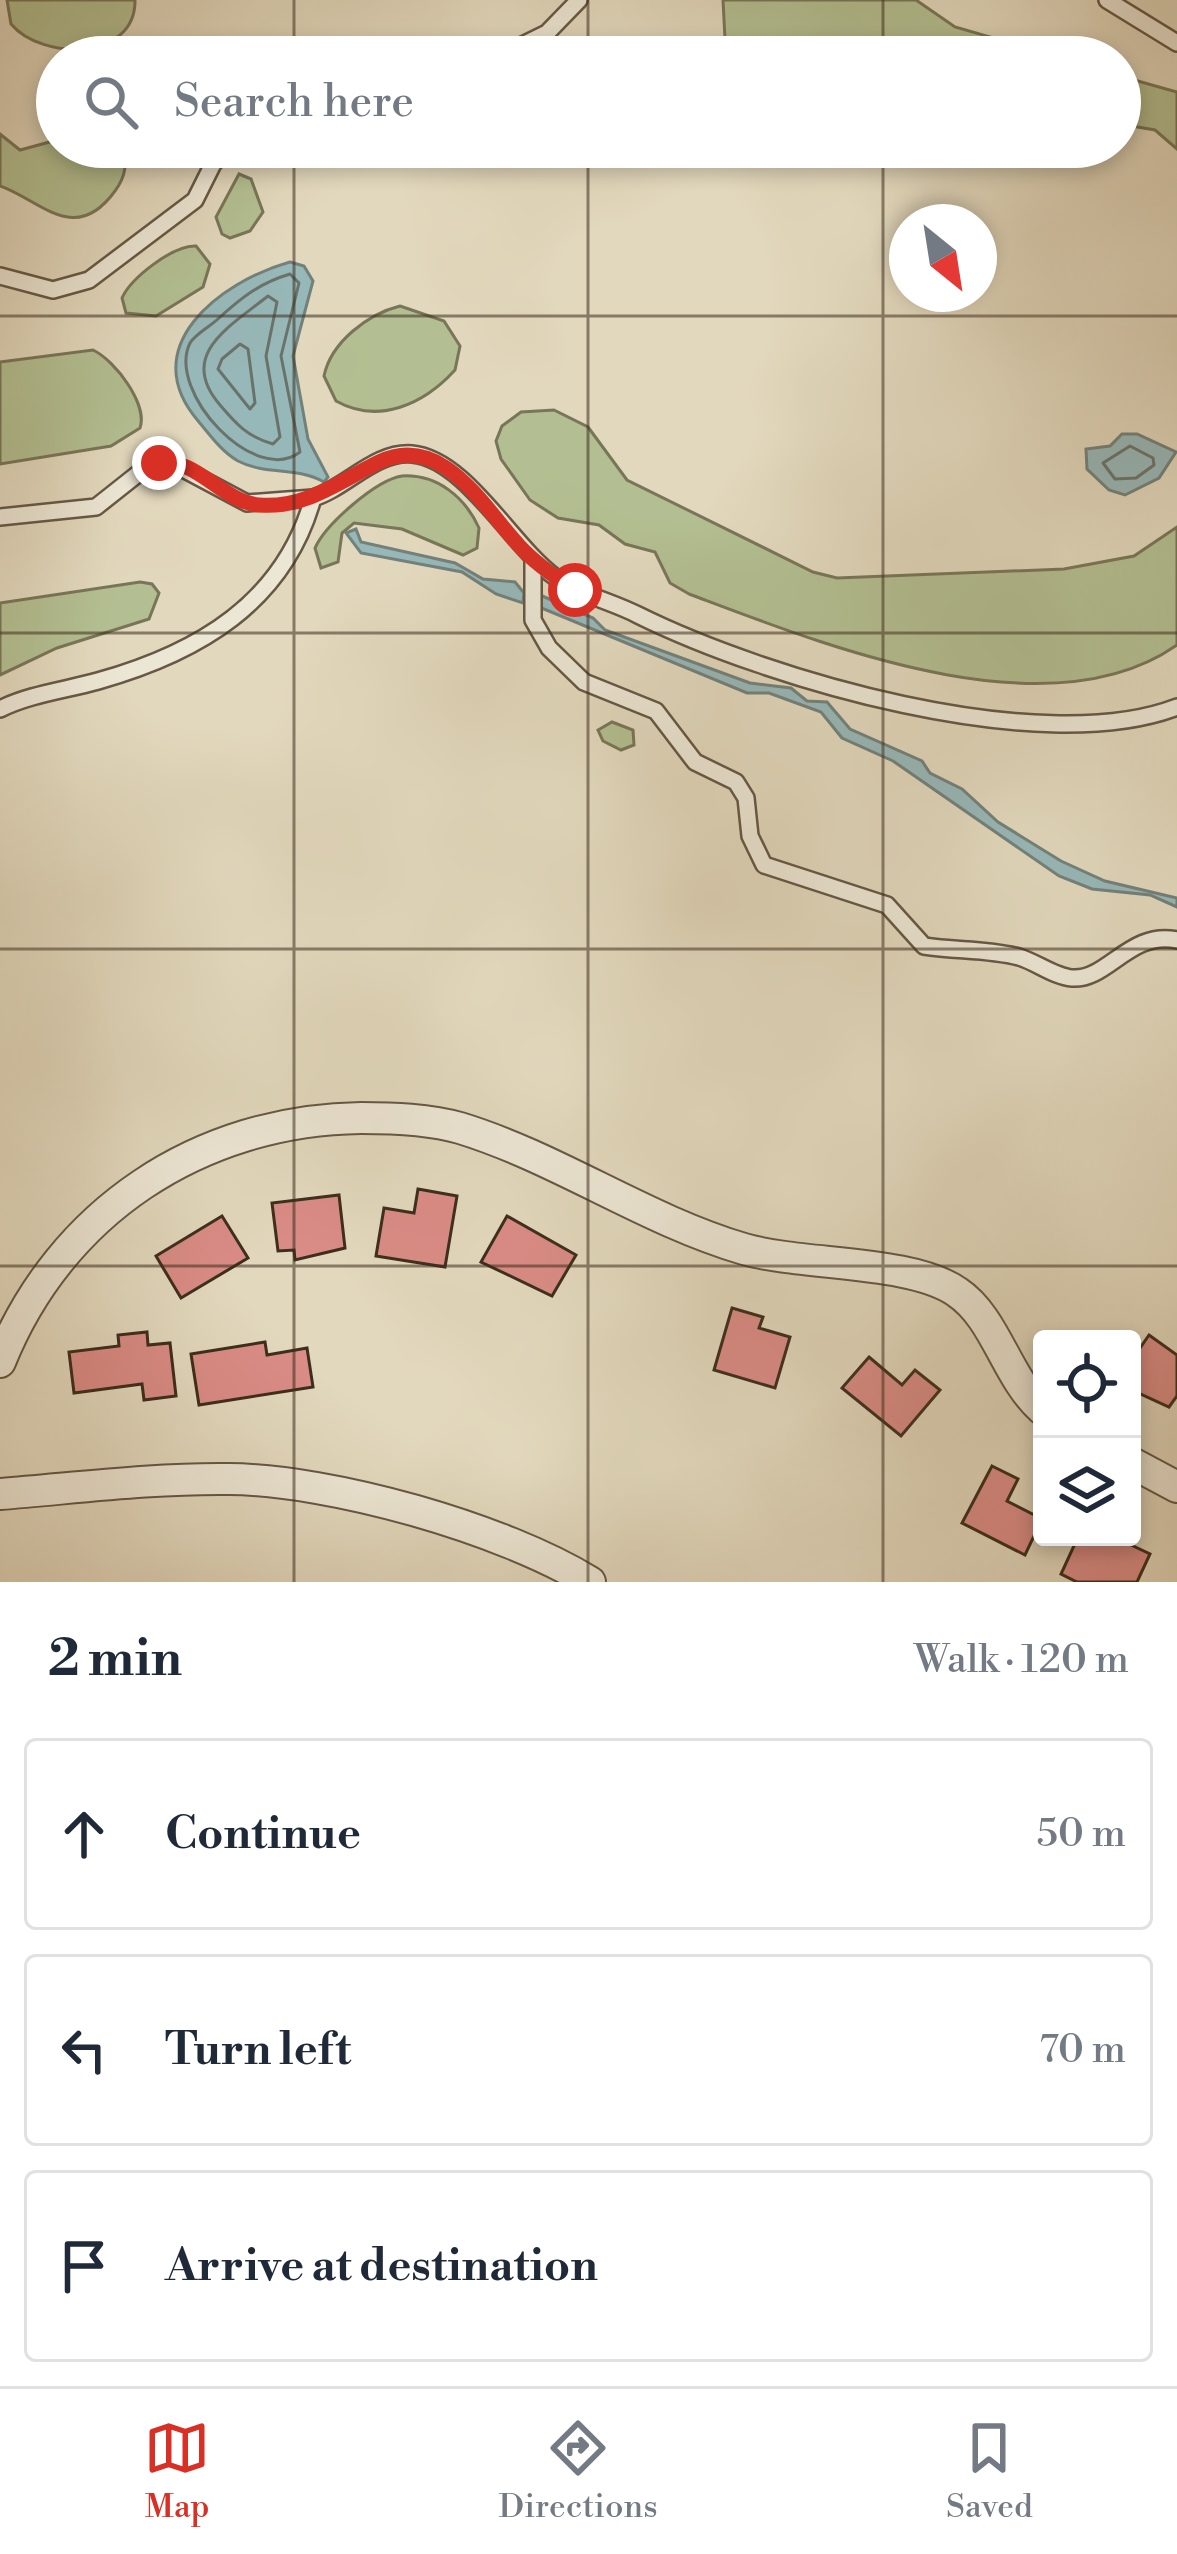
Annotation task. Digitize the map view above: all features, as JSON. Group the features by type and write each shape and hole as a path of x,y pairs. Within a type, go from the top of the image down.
{"street":[{"path":"0,1362 31,1295 53,1263 118,1198 149,1177 235,1138 278,1126 327,1118 413,1120 482,1136 744,1249 939,1282 970,1303 1016,1380 1033,1399"},
{"path":"1141,1468 1177,1487"},
{"path":"0,1494 231,1479 286,1484 432,1517 590,1582"}],"lane":[{"path":"539,36 554,28 579,0"},
{"path":"1107,0 1177,43"},
{"path":"0,276 52,290 101,273 195,200 211,168"},
{"path":"0,517 95,507 144,470 168,461 247,503 272,505 313,497 382,460 409,453 458,477 533,559 575,590 683,640 917,706 1048,724 1112,721 1177,707"},
{"path":"0,709 163,659 216,633 280,572 304,527 313,497"},
{"path":"533,559 533,620 549,648 584,682 656,711 694,762 736,782 746,798 750,836 764,865 887,905 924,946 978,948 1022,958 1068,978 1083,976 1145,941 1177,940"}],"green space":[{"path":"7,0 135,0 131,20 118,36 36,36 36,41 11,24"},
{"path":"723,0 916,0 955,27 986,36 725,36"},
{"path":"1141,82 1177,92 1177,149 1155,130 1141,128"},
{"path":"0,134 20,150 36,146 36,168 125,168 115,191 86,216 58,215 0,186"},
{"path":"239,174 251,179 263,212 250,231 230,238 222,234 216,217"},
{"path":"196,246 210,264 203,287 156,316 126,313 122,298 143,272 176,251"},
{"path":"400,306 444,321 460,346 455,370 429,393 400,407 368,411 336,401 324,376 334,352 364,323"},
{"path":"93,350 128,385 139,408 140,428 111,446 0,464 0,362"},
{"path":"554,410 588,427 627,480 813,572 837,578 1064,569 1134,556 1177,527 1177,645 1124,671 1065,682 1001,682 868,656 689,594 670,583 655,552 625,544 599,525 558,518 530,500 501,459 496,441 502,426 521,412"},
{"path":"402,476 438,483 458,497 479,528 477,548 463,555 402,529 354,523 342,533 338,562 321,568 315,548 330,527 366,494"},
{"path":"152,584 159,593 149,619 57,648 0,675 0,603"},
{"path":"612,722 633,730 634,745 621,750 603,741 598,730"}],"water":[{"path":"290,262 304,266 313,281 293,356 308,439 328,477 324,482 249,466 232,457 181,395 176,369 181,344 213,302 237,285"},
{"path":"1122,434 1137,434 1176,452 1159,478 1125,495 1109,490 1087,469 1086,449 1110,446"},
{"path":"356,529 361,542 455,563 483,579 515,582 524,593 523,603 496,594 462,572 361,553 346,533"},
{"path":"540,595 593,618 605,630 750,683 791,688 807,701 827,702 850,729 922,761 930,773 962,789 998,822 1061,861 1105,881 1177,898 1177,907 1150,895 1092,889 1059,876 893,761 842,738 821,712 769,693 747,693 539,607"}],"building":[{"path":"418,1189 457,1196 445,1267 376,1256 384,1208 414,1213"},
{"path":"339,1195 345,1248 295,1260 294,1250 278,1251 272,1203"},
{"path":"222,1216 248,1258 181,1298 156,1256"},
{"path":"507,1216 576,1255 552,1296 481,1262"},
{"path":"732,1308 763,1317 759,1328 790,1337 775,1388 714,1370"},
{"path":"147,1332 148,1345 170,1343 176,1396 144,1400 142,1384 74,1393 69,1352 119,1346 118,1335"},
{"path":"1149,1335 1177,1355 1177,1396 1169,1407 1141,1394 1141,1347"},
{"path":"265,1342 267,1355 307,1348 313,1387 199,1405 191,1354"},
{"path":"869,1357 902,1385 915,1370 940,1390 901,1436 842,1388"},
{"path":"992,1466 1018,1479 1007,1501 1033,1514 1033,1538 1025,1555 962,1523"},
{"path":"1074,1546 1133,1546 1150,1554 1137,1582 1077,1582 1061,1574"}],"route":[{"path":"159,463 179,463 247,503 272,505 322,495 397,455 422,456 458,477 522,549 575,590"}]}
